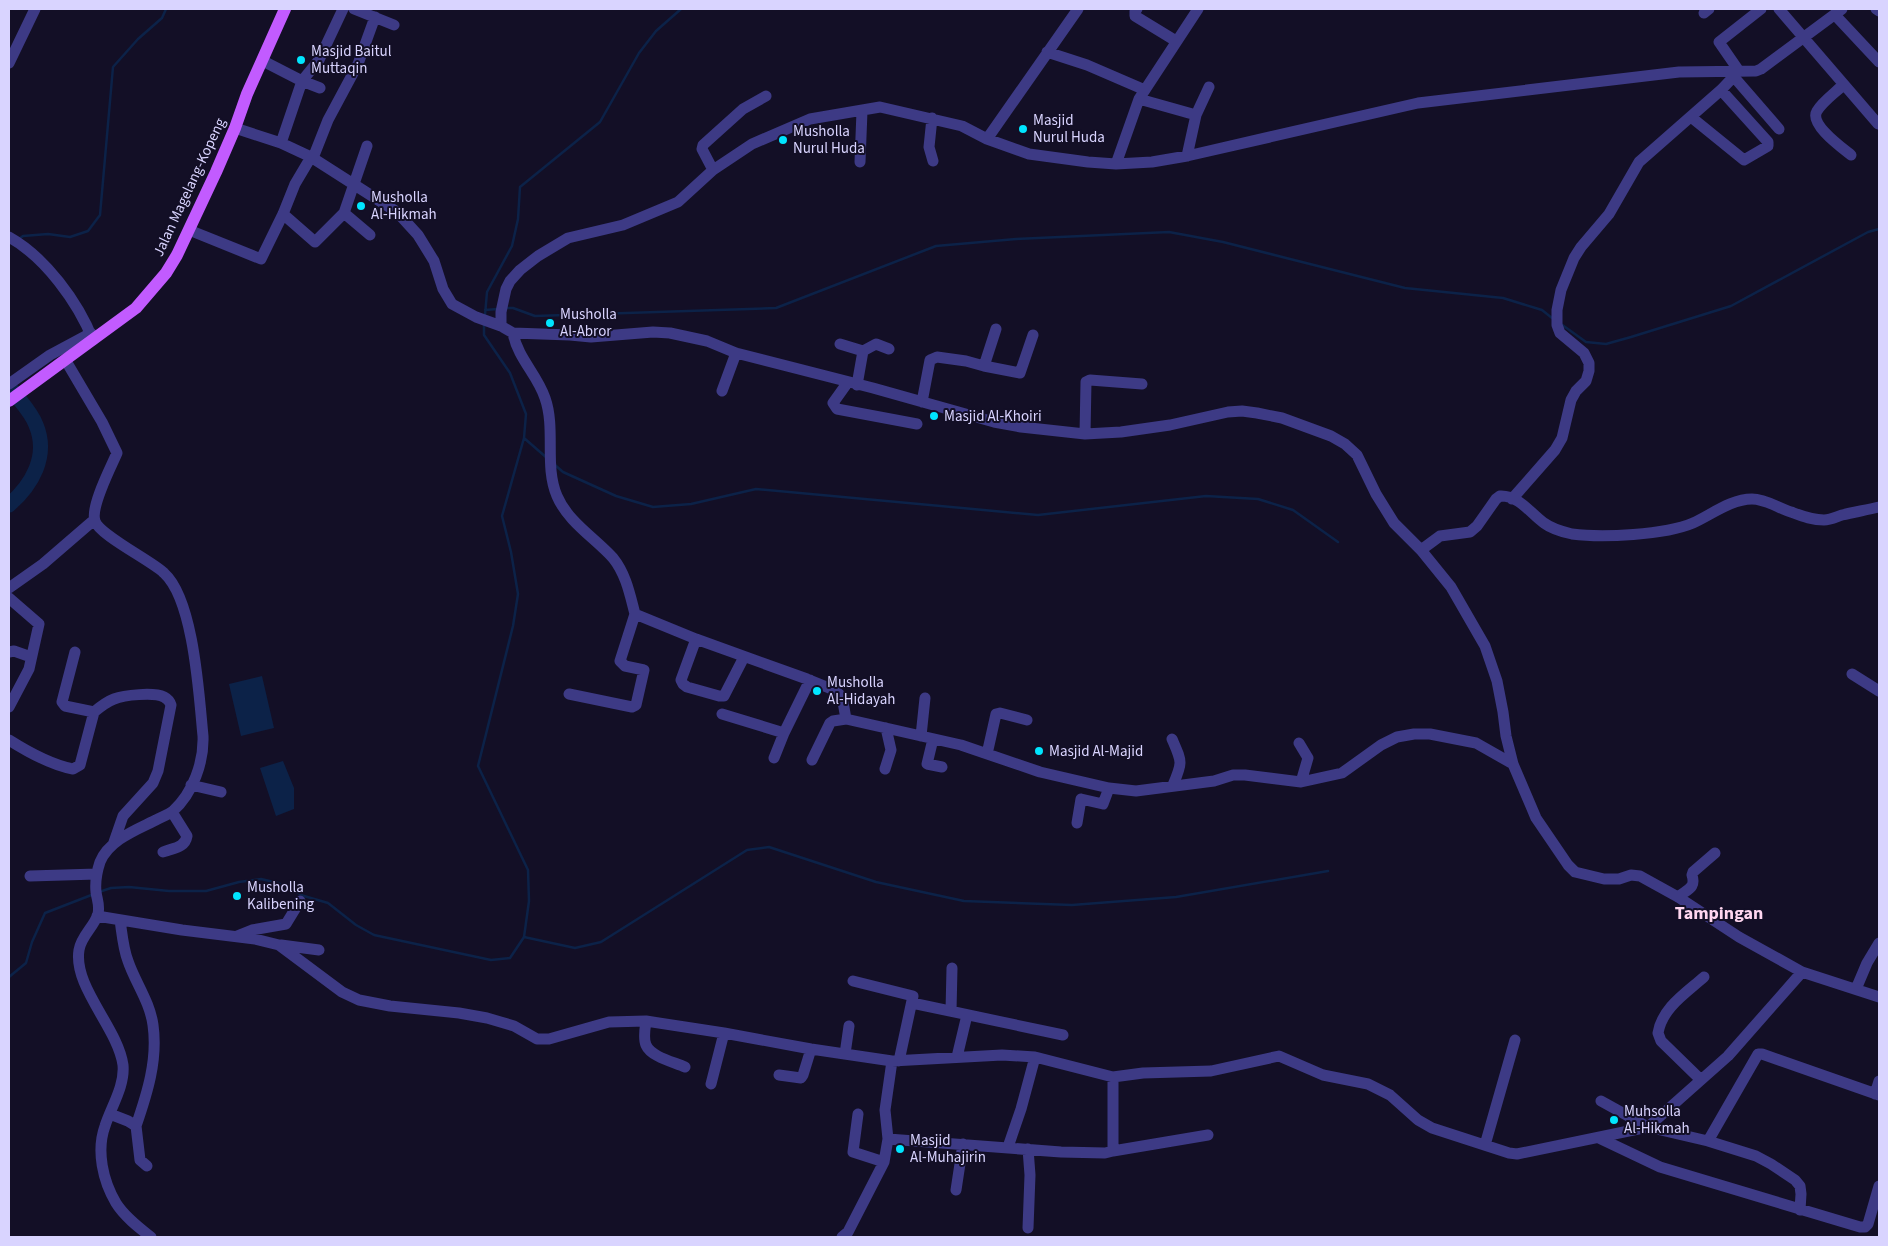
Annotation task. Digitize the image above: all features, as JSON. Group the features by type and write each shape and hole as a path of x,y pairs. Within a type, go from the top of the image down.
{"main road":[{"name":"Jalan Magelang-Kopeng","path":"9,401 52,361 66,361 92,337 136,308 166,273 189,230 285,9"}],"street":[{"path":"9,63 35,9"},
{"path":"281,143 302,82 323,54 343,9"},
{"path":"354,9 394,25"},
{"path":"987,139 1078,9"},
{"path":"1137,9 1135,16 1176,40"},
{"path":"1116,164 1142,95 1176,40 1198,9"},
{"path":"1761,9 1719,42 1736,74 1779,129"},
{"path":"1778,9 1878,124"},
{"path":"496,324 510,281 520,270 552,246 568,238 623,225 678,202 713,170 752,144 810,119 880,107 962,126 987,139 1029,154 1116,164 1152,162 1188,156 1418,103 1616,78 1679,72 1736,74 1761,69 1839,12 1879,62"},
{"path":"189,230 261,259 295,184 312,158 328,120 358,64 375,17"},
{"path":"1047,52 1087,64 1142,95 1196,115"},
{"path":"263,61 302,82 320,88"},
{"path":"1512,499 1555,450 1562,438 1571,400 1576,390 1586,381 1589,371 1589,362 1584,353 1560,332 1557,325 1557,310 1561,290 1574,258 1580,247 1609,214 1639,162 1721,90 1736,74"},
{"path":"1843,85 1817,111 1815,118 1818,125 1850,155"},
{"path":"1188,156 1196,115 1209,87"},
{"path":"1691,117 1744,160 1768,146 1768,142 1721,90"},
{"path":"713,170 702,149 703,145 743,109 766,96"},
{"path":"860,162 862,111"},
{"path":"932,118 929,146 933,161"},
{"path":"234,128 281,143 312,158 397,212 418,235 434,261 443,288 452,304 476,317 514,333 591,337 653,332 707,341 736,353 994,422 1086,434 1121,432 1228,412 1256,413 1306,426 1331,436 1345,444 1357,455 1376,494 1394,523 1421,550 1451,587 1485,646 1497,681 1506,736 1513,764 1536,818 1558,852 1576,872 1604,879 1619,879 1631,875 1640,876 1678,897 1739,937 1802,972 1879,997"},
{"path":"283,214 315,242 344,213 367,146"},
{"path":"344,213 370,235"},
{"path":"9,237 34,254 75,305 92,337 9,384"},
{"path":"984,366 996,329"},
{"path":"514,333 516,347 538,382 550,416 552,470 557,496 570,516 613,559 623,573 635,614 620,661 625,666 644,670 636,705 632,707 569,694"},
{"path":"922,402 930,360 932,358 966,361 1020,374 1033,335"},
{"path":"840,344 863,351"},
{"path":"890,349 876,344 863,351 852,384 833,403 838,409 917,424"},
{"path":"722,391 736,353"},
{"path":"66,361 102,422 117,453 94,510 94,520 98,526 121,544 164,572 172,581 180,596 195,663 204,736 201,764 191,785 172,812 114,842 106,851 100,862 97,874 98,904 79,949 78,962 88,991 119,1049 123,1066 122,1080 104,1128 100,1154 106,1181 116,1204 133,1223 150,1237"},
{"path":"1086,434 1086,382 1090,380 1142,384"},
{"path":"1421,550 1440,536 1470,532 1477,526 1496,499 1505,496 1531,510 1544,523 1562,532 1574,534 1630,535 1664,531 1691,524 1719,509 1743,500 1752,499 1767,501 1789,512 1810,519 1825,520 1879,507"},
{"path":"9,588 43,564 94,520"},
{"path":"9,598 39,624 29,670 9,707"},
{"path":"635,614 696,639 834,690 839,694 846,719"},
{"path":"696,639 681,680 687,686 724,696 744,657"},
{"path":"9,652 14,651 31,657"},
{"path":"75,652 62,702 65,706 94,712"},
{"path":"1852,674 1879,691"},
{"path":"774,758 810,680"},
{"path":"9,740 36,755 65,767 76,768 82,761 94,712 104,704 115,698 136,695 162,696 167,698 172,706 154,783 123,816 114,842"},
{"path":"921,736 924,698"},
{"path":"987,754 996,714 1000,712 1027,720"},
{"path":"722,714 784,733"},
{"path":"812,760 830,723 846,719 960,745 1040,772 1109,788 1136,791 1214,781 1233,775 1301,782 1342,773 1381,745 1397,737 1414,734 1430,734 1476,743 1513,764"},
{"path":"885,769 891,750 886,728"},
{"path":"933,739 927,764 942,767"},
{"path":"1172,739 1181,760 1181,767 1173,785"},
{"path":"1299,743 1308,758 1301,782"},
{"path":"191,785 221,792"},
{"path":"1077,823 1081,799 1103,804 1109,788"},
{"path":"163,852 184,845 186,842 187,836 172,812"},
{"path":"1678,897 1692,886 1694,881 1693,872 1715,853"},
{"path":"30,876 97,874"},
{"path":"235,937 252,930 286,924 300,901"},
{"path":"98,904 120,920 319,950"},
{"path":"120,920 128,961 142,991 153,1024 154,1056 148,1089 136,1126 140,1160 147,1166"},
{"path":"1856,989 1867,962 1879,943"},
{"path":"280,945 342,992 359,1000 390,1006 459,1013 487,1018 514,1026 539,1040 549,1039 609,1022 646,1021 895,1061 1002,1055 1035,1057 1113,1077 1143,1073 1211,1071 1279,1056 1323,1076 1344,1078 1368,1084 1390,1095 1418,1120 1432,1128 1517,1154 1648,1127 1728,1056 1802,972"},
{"path":"951,1011 952,968"},
{"path":"1701,1080 1662,1041 1658,1033 1661,1020 1666,1012 1704,977"},
{"path":"842,1237 848,1232 884,1162 888,1139 885,1110 895,1061 913,996 853,981"},
{"path":"912,1003 1063,1035"},
{"path":"958,1057 967,1015"},
{"path":"646,1021 646,1046 652,1053 685,1067"},
{"path":"845,1054 849,1026"},
{"path":"711,1084 724,1033"},
{"path":"1485,1145 1515,1040"},
{"path":"779,1075 801,1078 804,1075 811,1049"},
{"path":"1708,1140 1758,1054 1877,1095 1879,1081"},
{"path":"1008,1147 1021,1110 1035,1057"},
{"path":"1112,1152 1113,1077"},
{"path":"1601,1102 1648,1127 1708,1140 1756,1156 1795,1180 1800,1186 1800,1210"},
{"path":"110,1114 136,1126"},
{"path":"858,1114 853,1152 884,1162"},
{"path":"888,1139 1028,1148 1061,1152 1105,1153 1208,1135"},
{"path":"1599,1138 1660,1167 1860,1228 1868,1224 1879,1186"},
{"path":"956,1190 963,1144"},
{"path":"1028,1148 1030,1175 1028,1228"}],"water":[{"path":"262,676 274,728 241,736 229,684"},
{"path":"283,761 294,788 294,809 276,816 260,768"}],"waterway":[{"path":"19,239 23,236 48,234 70,237 88,231 100,215 113,67 138,39 162,18 166,9"},
{"path":"485,315 487,292 512,246 518,219 520,187 600,122 639,53 656,31 681,9"},
{"path":"1561,324 1586,342 1606,344 1631,337 1731,306 1868,232 1879,229"},
{"path":"506,308 513,308 535,316 776,308 936,246 1016,239 1169,232 1223,242 1405,288 1503,298 1542,310 1552,318"},
{"path":"485,310 498,309"},
{"path":"99,892 111,888 129,887 169,891 206,891 239,882 261,879 278,883 304,896 328,903 356,925 374,935 491,960 510,958 524,937 529,901 528,870 478,766 513,626 518,594 511,552 502,516 524,438 526,414 510,373 484,335 484,323"},
{"path":"9,386 34,420 40,437 39,459 36,469 25,488 9,505"},
{"path":"524,438 547,458"},
{"path":"555,465 563,472 616,496 653,507 691,504 756,489 1038,515 1206,496 1258,499 1293,510 1338,542"},
{"path":"524,937 575,948 601,942 747,850 769,847 876,882 964,901 1072,905 1176,897 1328,871"},
{"path":"9,977 26,963 32,942 45,913 94,894"}],"place":[{"name":"Masjid Baitul Muttaqin","path":"301,60"},
{"name":"Masjid Nurul Huda","path":"1023,129"},
{"name":"Musholla Nurul Huda","path":"783,140"},
{"name":"Musholla Al-Hikmah","path":"361,206"},
{"name":"Musholla Al-Abror","path":"550,323"},
{"name":"Masjid Al-Khoiri","path":"934,416"},
{"name":"Musholla Al-Hidayah","path":"817,691"},
{"name":"Masjid Al-Majid","path":"1039,751"},
{"name":"Musholla Kalibening","path":"237,896"},
{"name":"Muhsolla Al-Hikmah","path":"1614,1120"},
{"name":"Masjid Al-Muhajirin","path":"900,1149"}],"district":[{"name":"Tampingan","path":"1719,913"}]}
